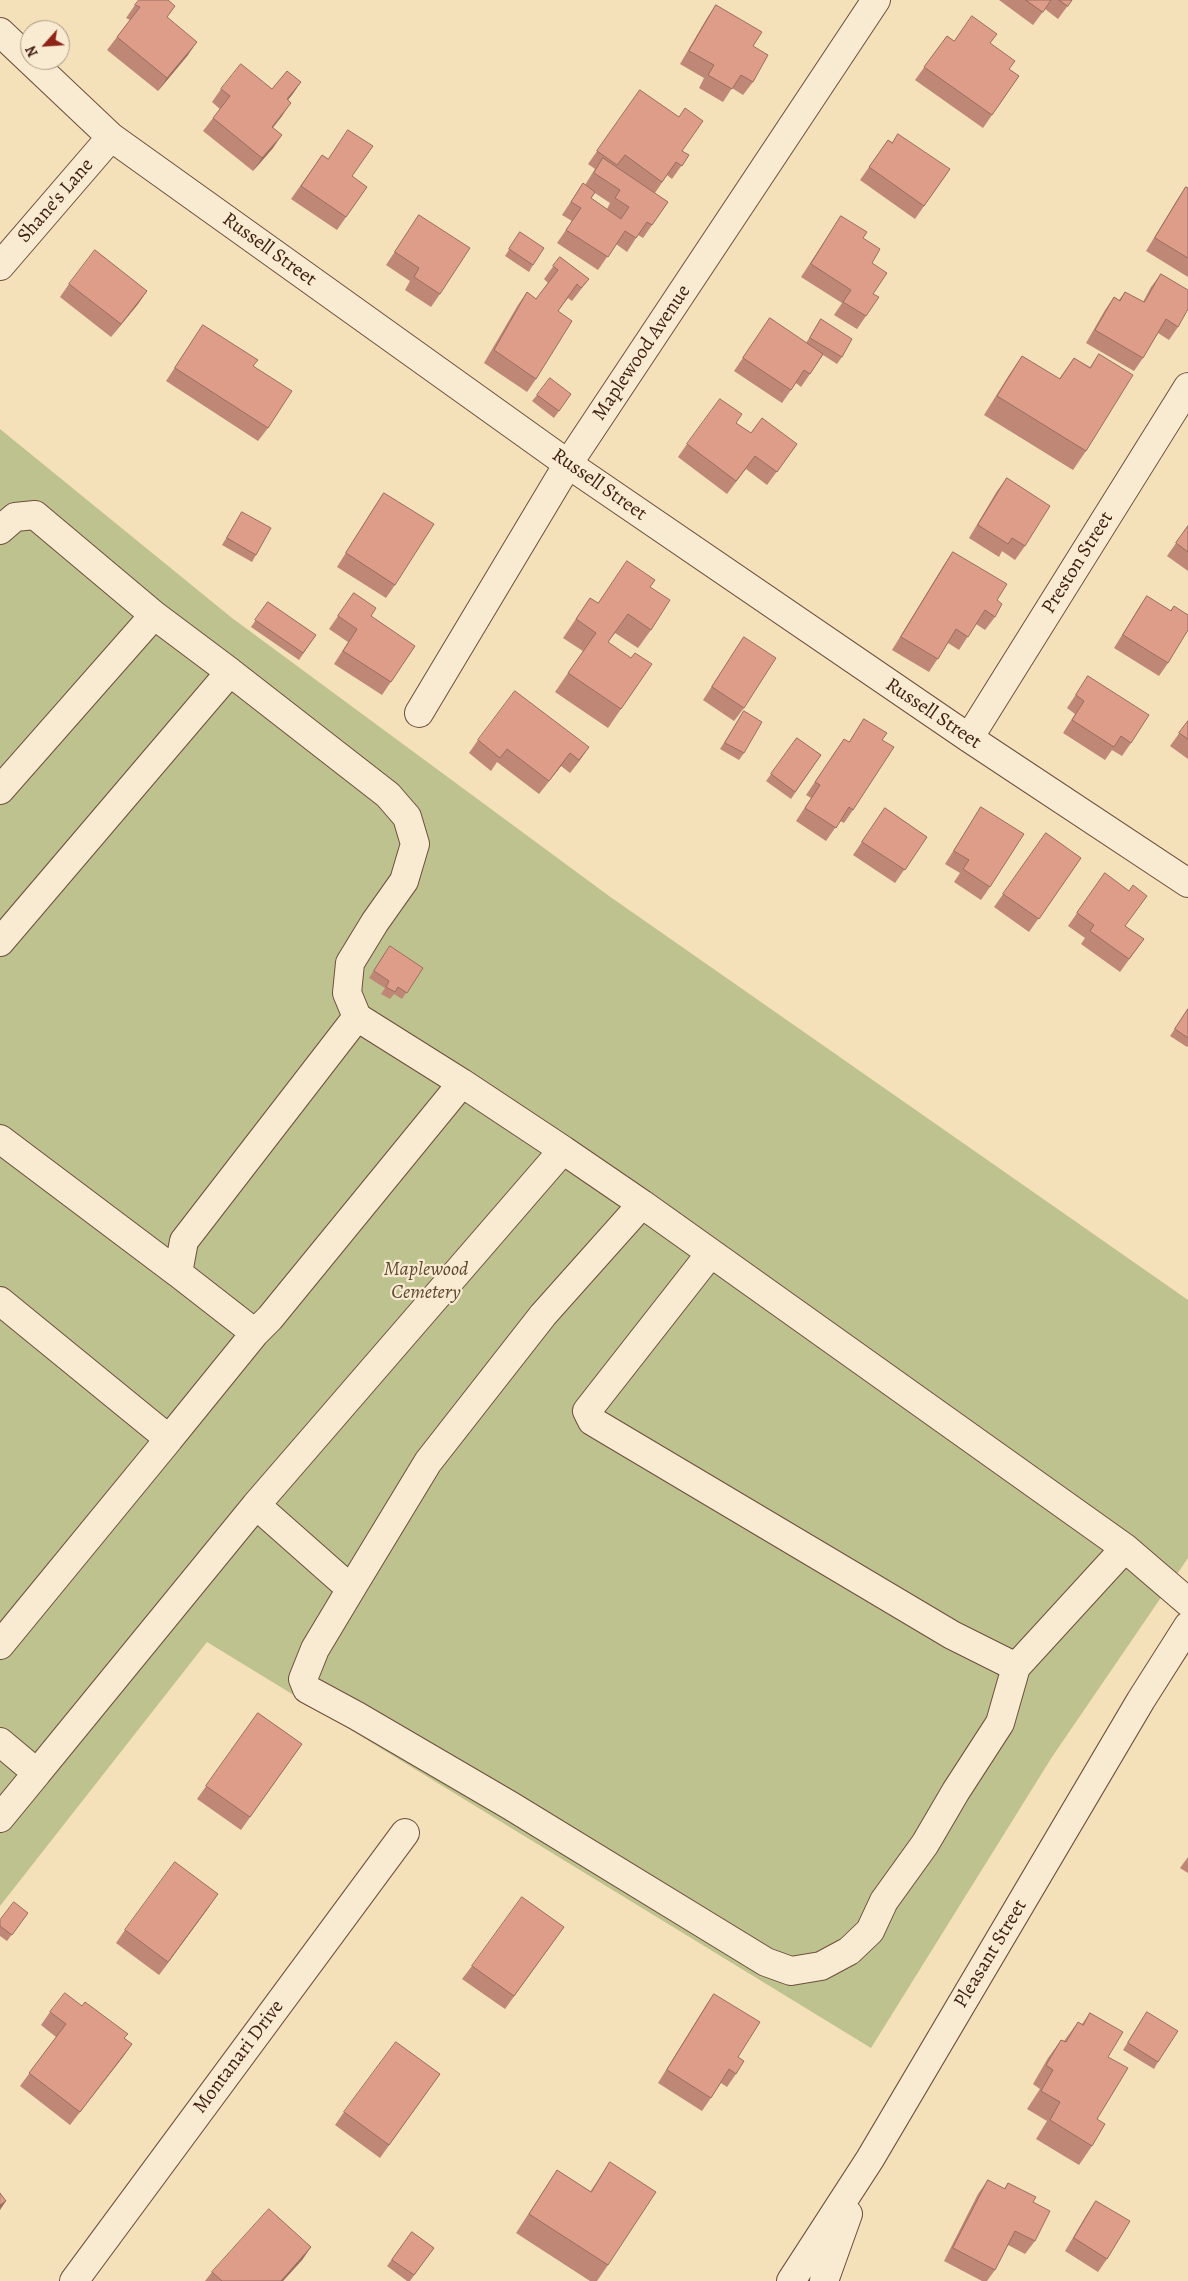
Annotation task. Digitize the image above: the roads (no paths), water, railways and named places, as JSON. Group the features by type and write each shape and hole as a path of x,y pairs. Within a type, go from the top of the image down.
{"street":[{"name":"Maplewood Avenue","path":"419,714 568,464 876,0"},
{"name":"Russell Street","path":"0,32 111,137 568,464 968,738 1188,883"},
{"name":"Shane's Lane","path":"0,266 111,137"},
{"name":"Preston Street","path":"968,738 1188,387"},
{"path":"0,530 15,517 35,516 154,615 388,795 407,817 415,844 404,881 350,963 347,993 357,1017 462,1083 563,1150 827,1334 1125,1548 1188,1602"},
{"path":"0,790 154,615"},
{"path":"0,942 230,672"},
{"path":"178,1273 184,1242 357,1017"},
{"path":"0,1645 462,1083"},
{"path":"0,1139 255,1333"},
{"path":"0,1818 256,1505 563,1150"},
{"path":"642,1204 543,1315 428,1462 315,1649 303,1680 307,1689 357,1716 510,1806 766,1962 791,1971 820,1966 835,1959 849,1951 870,1931 884,1901 925,1844 956,1791 1000,1723 1016,1667 1125,1548"},
{"path":"710,1254 587,1411 592,1421 952,1635 1016,1667"},
{"path":"0,1301 169,1439"},
{"path":"256,1505 351,1589"},
{"name":"Pleasant Street","path":"791,2281 870,2159 1141,1700 1188,1626"},
{"path":"0,1742 37,1773"},
{"name":"Montanari Drive","path":"74,2281 405,1833"},
{"path":"824,2281 870,2159"}],"park label":[{"name":"Maplewood Cemetery","path":"426,1282"}]}
